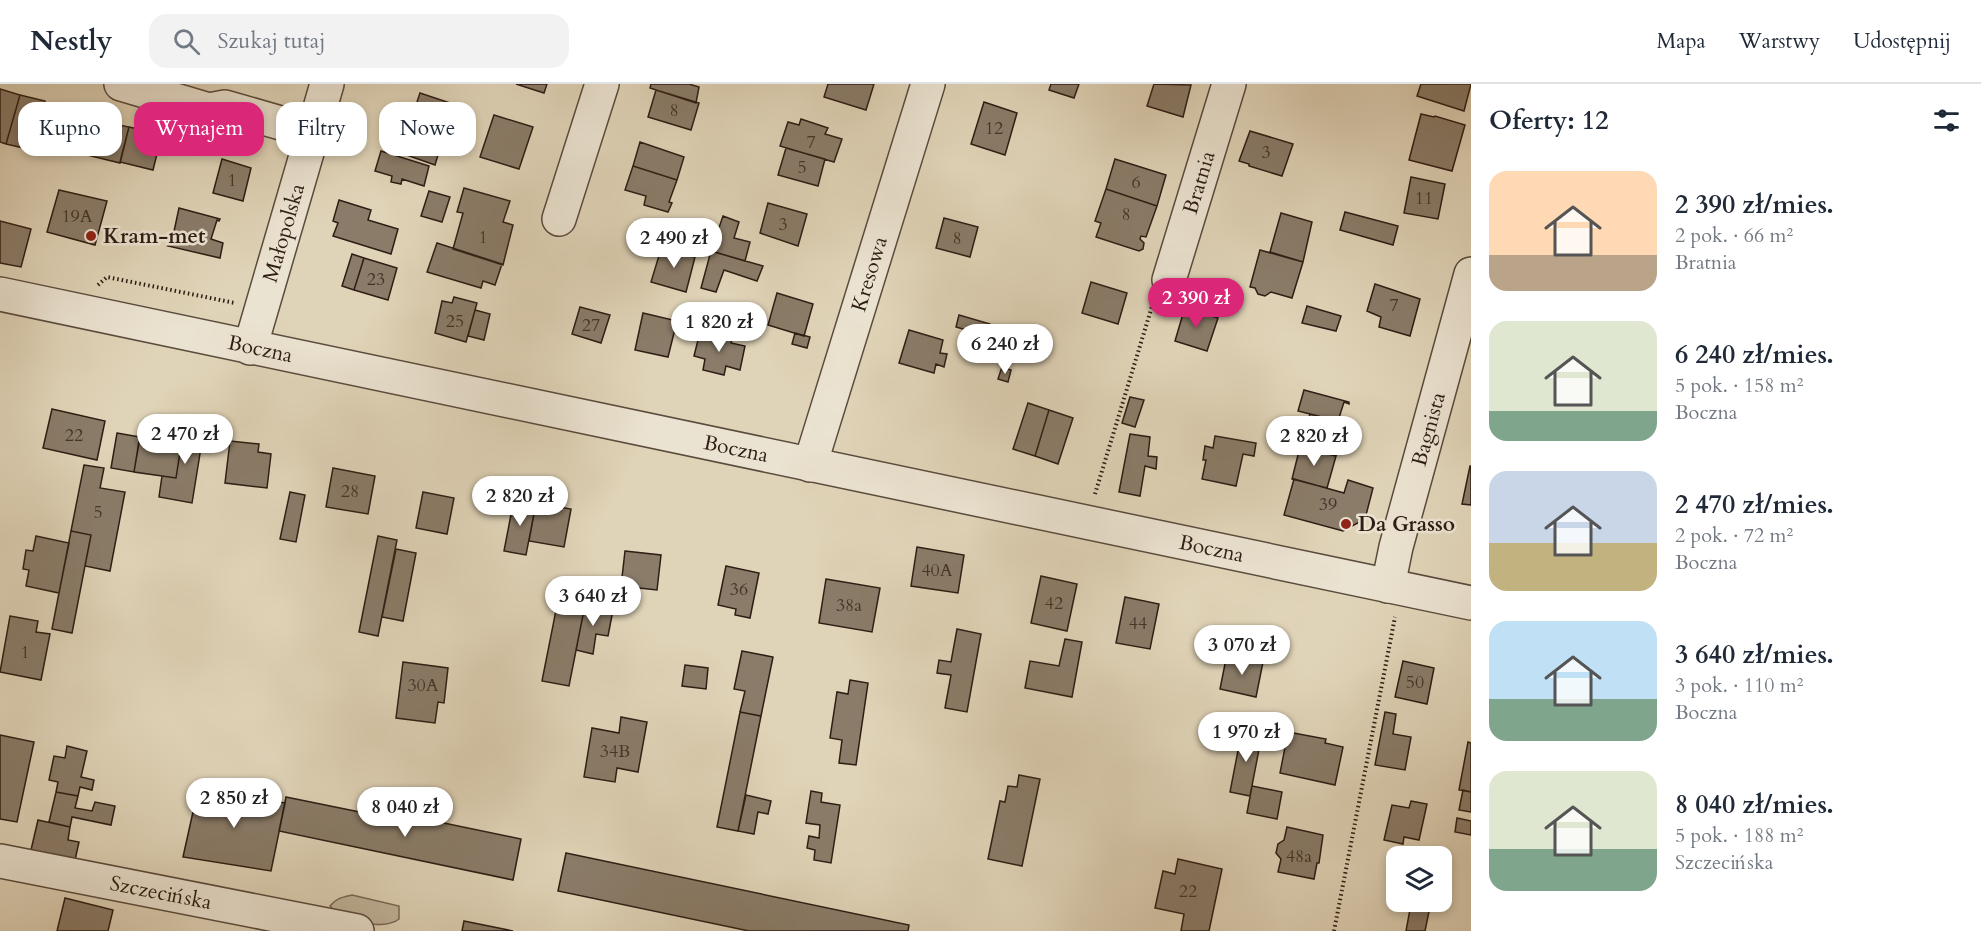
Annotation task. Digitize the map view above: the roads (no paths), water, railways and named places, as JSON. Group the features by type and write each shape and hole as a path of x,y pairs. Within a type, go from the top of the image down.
{"street":[{"path":"121,84 209,110 225,107 276,122"},
{"name":"Małopolska","path":"321,102 327,84"},
{"path":"559,219 602,84"},
{"name":"Kresowa","path":"810,465 928,84"},
{"name":"Bratnia","path":"1169,280 1228,84"},
{"name":"Małopolska","path":"250,348 305,156"},
{"name":"Bagnista","path":"1395,587 1396,547 1471,274"},
{"name":"Boczna","path":"0,294 1471,603"},
{"name":"Szczecińska","path":"0,861 357,931"}],"place":[{"name":"Kram-met","path":"91,236"},
{"name":"Da Grasso","path":"1346,524"}]}
